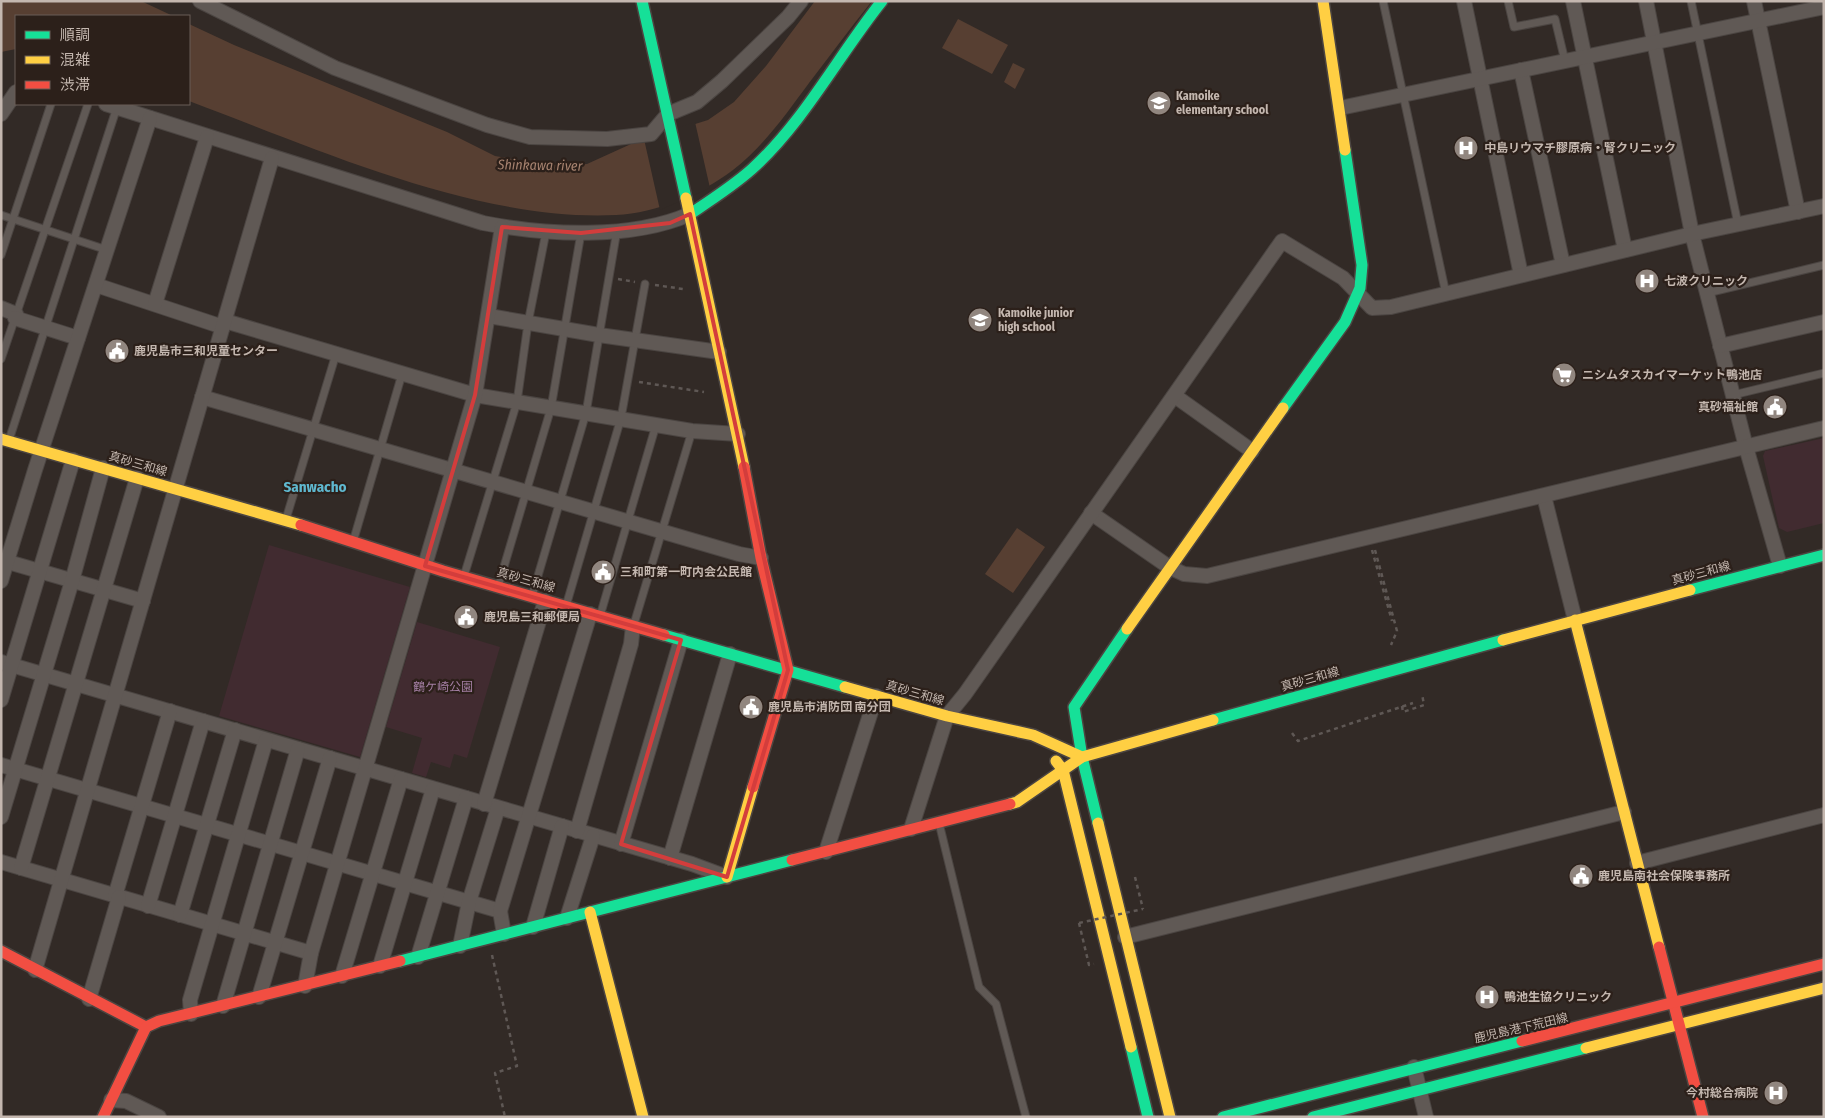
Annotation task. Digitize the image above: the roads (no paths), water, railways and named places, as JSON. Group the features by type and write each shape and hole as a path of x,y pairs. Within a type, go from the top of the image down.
{"street":[{"path":"200,1 335,68 486,125 530,137 606,139 651,134 668,114 697,102 722,81 788,17 801,1"},
{"path":"642,1 738,434 761,558 788,670 727,877"},
{"path":"112,106 458,216 502,227 546,232 582,233 670,223 689,209 748,173 760,161 792,124 859,28 882,1"},
{"path":"1170,1117 1082,757 1074,707 1169,567 1344,322 1361,294 1364,280 1323,1"},
{"path":"1464,1 1521,275"},
{"path":"1573,1 1625,250"},
{"path":"1646,1 1692,234 1746,447 1780,566"},
{"path":"1754,1 1798,212"},
{"path":"1340,108 1655,44 1698,33 1824,7"},
{"path":"1521,70 1563,265"},
{"path":"1,114 15,93"},
{"path":"1,581 4,561 42,451 150,118"},
{"path":"155,304 207,137"},
{"path":"35,970 272,158"},
{"path":"911,830 947,716 965,694 1282,241 1343,278 1361,294 1372,308 1391,308 1692,234 1824,206"},
{"path":"304,986 311,953 475,395 502,227"},
{"path":"96,285 155,304 475,395 692,431 738,434"},
{"path":"1,308 45,328 78,338"},
{"path":"489,316 599,336 719,352"},
{"path":"1720,346 1824,322"},
{"path":"1175,396 1252,451"},
{"path":"202,397 661,531 761,558"},
{"path":"1091,513 1169,567 1184,574 1207,576 1824,428"},
{"name":"真砂三和線","path":"5,440 285,520 425,566 876,696 947,716 1033,735 1082,757 1575,620 1824,555"},
{"path":"1,700 6,664 40,571 73,460"},
{"path":"1,817 72,581 103,468"},
{"path":"21,868 137,478"},
{"path":"1544,496 1703,1117"},
{"path":"4,561 143,601"},
{"path":"484,804 539,599"},
{"path":"504,934 500,911 595,615"},
{"path":"577,831 631,644 633,626"},
{"path":"620,844 681,640"},
{"path":"670,858 730,654"},
{"path":"6,664 562,826 727,877"},
{"path":"826,852 876,696"},
{"path":"89,999 170,711"},
{"path":"148,906 203,721"},
{"path":"180,915 235,730"},
{"path":"1033,735 1064,770 1148,1117"},
{"path":"191,1014 190,1000 266,740"},
{"path":"223,1006 298,749"},
{"path":"103,1117 146,1027 159,1021 304,986 1016,802 1082,757"},
{"path":"259,997 330,758"},
{"path":"1,765 87,792 174,815 500,911"},
{"path":"342,976 401,779"},
{"path":"380,966 434,789"},
{"path":"418,956 466,798"},
{"path":"460,946 469,902 498,808"},
{"path":"1125,938 1624,812"},
{"path":"1637,863 1824,815"},
{"path":"533,927 562,826"},
{"path":"567,918 594,836"},
{"path":"1,862 311,953"},
{"path":"590,912 643,1117"},
{"path":"1,951 89,999 146,1027"},
{"name":"鹿児島港下荒田線","path":"1223,1117 1414,1067 1674,1004 1824,964"},
{"path":"1313,1117 1824,988"},
{"path":"1414,1067 1426,1117"},
{"path":"111,1100 126,1101 159,1117"}],"lane":[{"path":"1383,1 1446,294"},
{"path":"1508,1 1514,27 1555,19 1566,61"},
{"path":"1691,1 1738,224"},
{"path":"1,255 51,105"},
{"path":"1,359 88,105"},
{"path":"5,440 75,239 112,106"},
{"path":"1,215 107,250"},
{"path":"539,599 561,502 586,413 618,230"},
{"path":"463,577 494,482 516,402 528,323 546,232"},
{"path":"498,587 551,408 582,233"},
{"path":"1707,292 1824,265"},
{"path":"566,606 621,418 645,284"},
{"path":"285,520 336,354"},
{"path":"1733,395 1824,373"},
{"path":"353,542 402,374"},
{"path":"595,615 628,521 657,424"},
{"path":"633,626 692,431"},
{"path":"939,822 980,987 996,1004 1026,1117"}],"water":[{"path":"1,1 141,1 171,15 15,15 15,49 1,52"},
{"name":"Shinkawa river","path":"815,1 872,1 774,129 755,151 720,179 678,201 647,210 616,215 563,214 509,207 454,195 399,179 190,101 190,24 234,45 447,132 495,156 547,165 587,164 631,144 708,120 734,102 766,66"},
{"path":"958,19 1008,45 992,74 942,48"},
{"path":"1013,63 1025,69 1015,89 1004,82"},
{"path":"1017,528 1045,547 1013,593 985,574"}],"place":[{"name":"Kamoike elementary school","path":"1159,103"},
{"name":"中島リウマチ膠原病・腎クリニック","path":"1466,148"},
{"name":"七波クリニック","path":"1647,281"},
{"name":"Kamoike junior high school","path":"980,320"},
{"name":"鹿児島市三和児童センター","path":"117,351"},
{"name":"ニシムタスカイマーケット鴨池店","path":"1564,375"},
{"name":"真砂福祉館","path":"1775,407"},
{"name":"三和町第一町内会公民館","path":"603,572"},
{"name":"鹿児島三和郵便局","path":"466,617"},
{"name":"鹿児島市消防団 南分団","path":"751,707"},
{"name":"鹿児島南社会保険事務所","path":"1581,876"},
{"name":"鴨池生協クリニック","path":"1487,997"},
{"name":"今村総合病院","path":"1776,1093"}],"district":[{"name":"Sanwacho","path":"315,487"}],"park label":[{"name":"鶴ケ崎公園","path":"443,687"}]}
